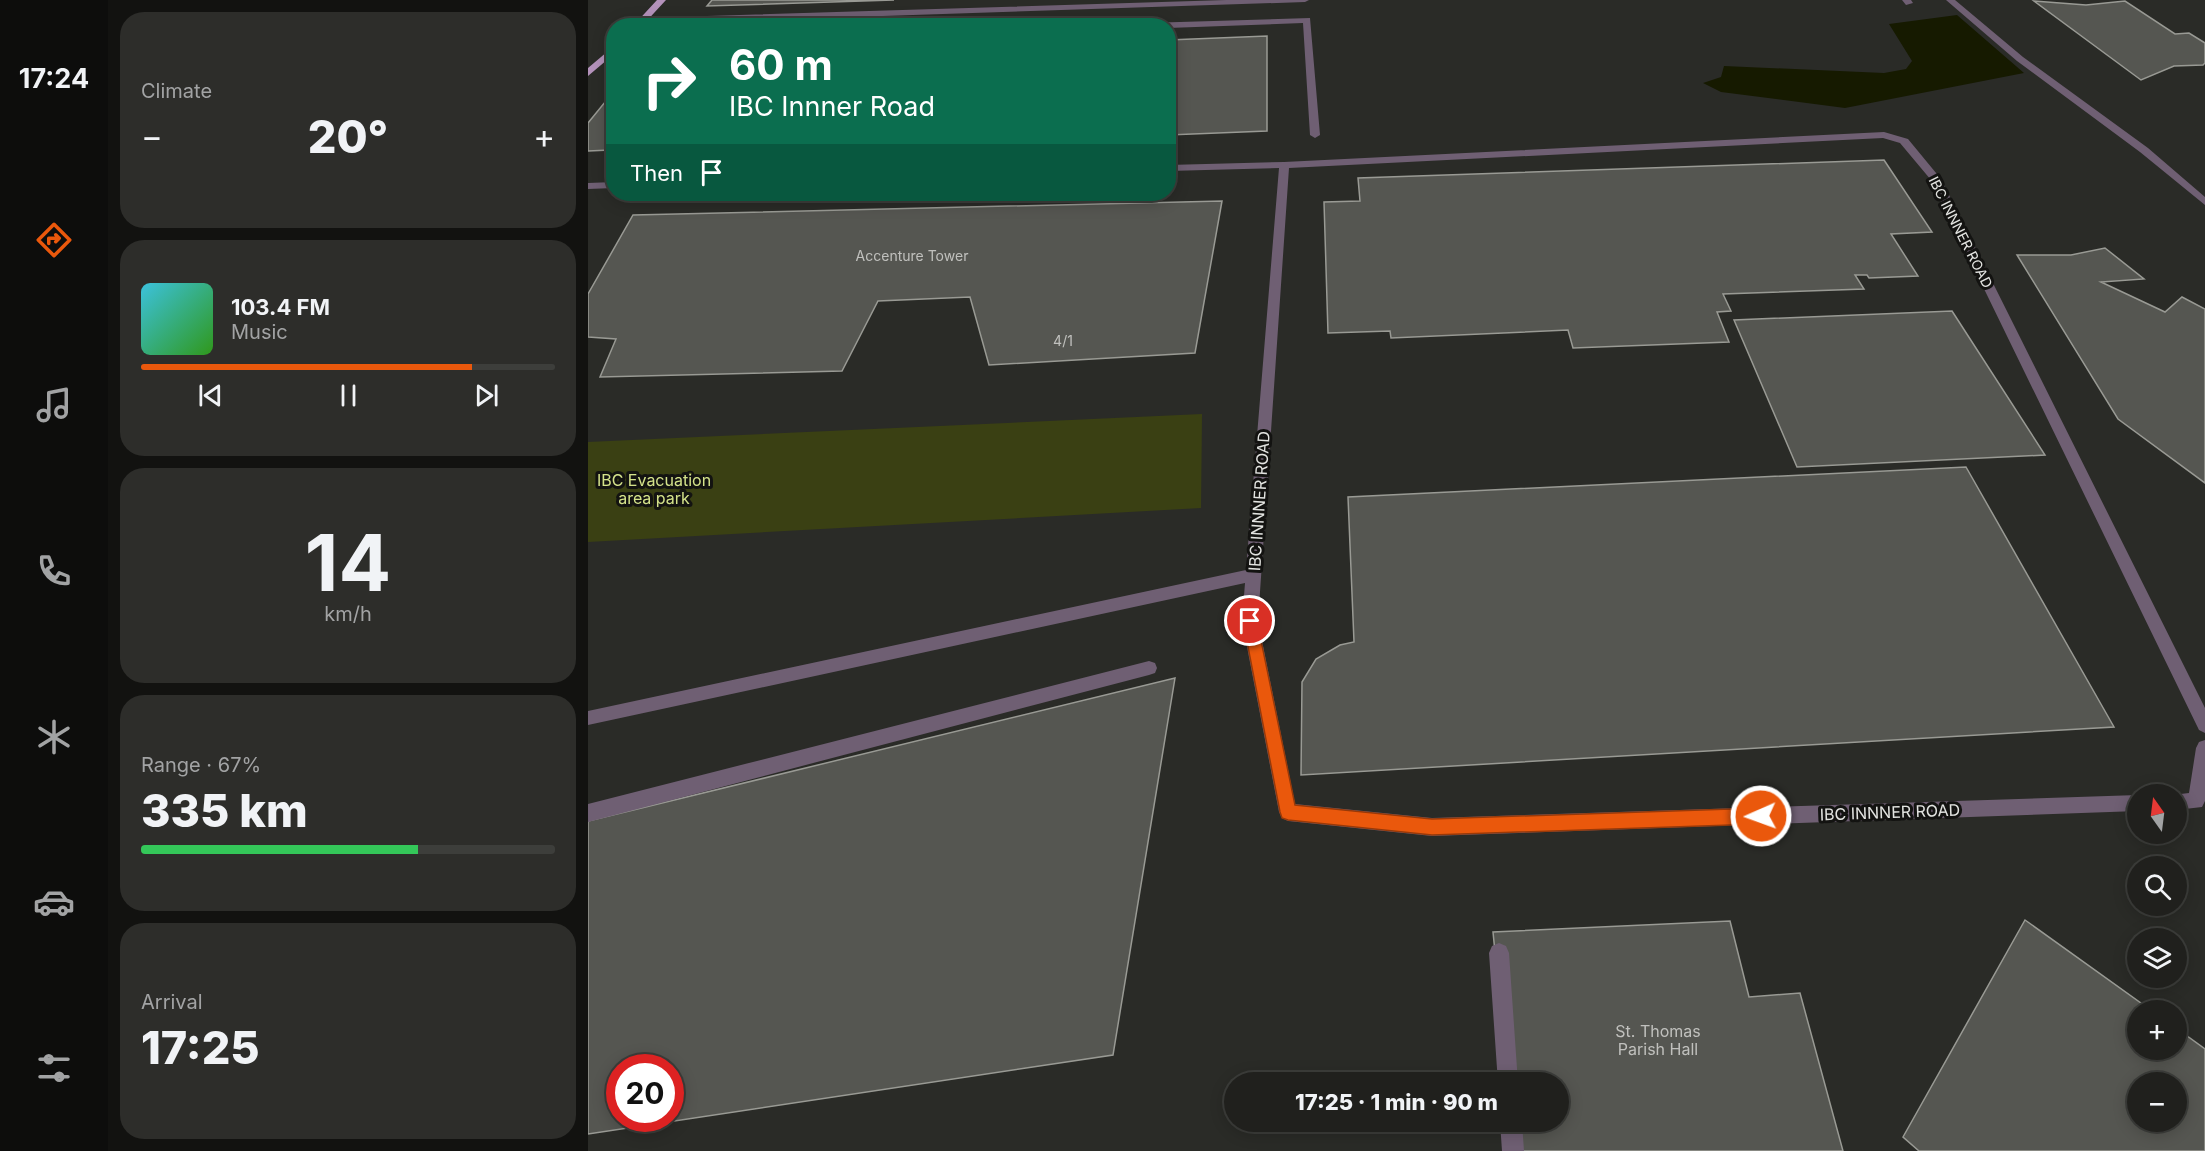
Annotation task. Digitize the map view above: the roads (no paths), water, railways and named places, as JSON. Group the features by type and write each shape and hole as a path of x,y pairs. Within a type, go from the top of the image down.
{"main road":[{"path":"644,18 662,0"},
{"path":"588,73 606,56"}],"street":[{"path":"784,18 1305,0"},
{"path":"1950,0 2020,59 2144,150 2205,202"},
{"path":"1176,25 1307,20 1315,135"},
{"name":"IBC INNNER ROAD","path":"1176,168 1284,165 1884,135 1904,141 1936,179 2205,725"},
{"name":"IBC INNNER ROAD","path":"1284,165 1250,621 1288,812 1432,827 2127,803"},
{"path":"588,186 606,185"},
{"path":"588,718 1253,575"},
{"path":"588,813 1149,668"},
{"path":"2187,801 2196,801 2205,748"},
{"path":"1499,952 1507,1072"},
{"path":"1512,1132 1513,1151"}],"park label":[{"name":"IBC Evacuation area park","path":"654,489"}]}
